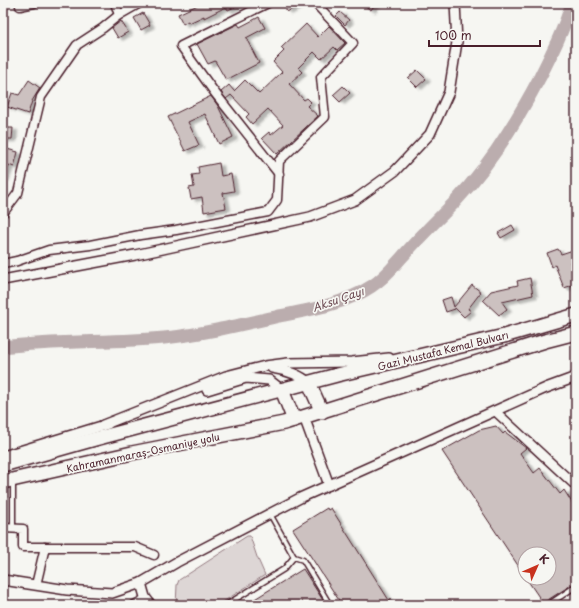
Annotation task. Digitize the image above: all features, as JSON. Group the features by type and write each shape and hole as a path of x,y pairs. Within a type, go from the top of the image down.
{"highway":[{"name":"Gazi Mustafa Kemal Bulvarı","path":"3,465 95,439 282,390 440,352 576,315"},
{"name":"Gazi Mustafa Kemal Bulvarı","path":"294,420 544,341 576,333"},
{"path":"309,383 325,411"},
{"path":"282,390 294,420"},
{"name":"Kahramanmaraş-Osmaniye yolu","path":"8,480 294,420"}],"street":[{"path":"20,6 34,3"},
{"path":"116,3 119,15"},
{"path":"3,213 18,193 41,97 77,45 103,28 119,15 140,3"},
{"path":"268,3 182,46 215,93 279,174"},
{"path":"3,264 17,261 49,250 90,245 268,212 277,200 279,161 325,117 321,77 353,43 315,3"},
{"path":"3,280 135,255 310,217 356,200 395,171 430,134 449,92 457,42 455,3"},
{"path":"102,425 226,376 265,366 288,363 352,362 440,352"},
{"path":"265,366 290,372 305,379 309,383"},
{"path":"3,580 67,590 112,593 141,583 177,562 270,513 329,485 546,388 576,377"},
{"path":"3,456 246,378 268,380 282,390"},
{"path":"495,411 576,486"},
{"path":"294,420 329,485"},
{"path":"3,528 23,529 23,547 135,547 154,555"},
{"path":"36,585 45,547"},
{"path":"141,583 143,601 151,605"}],"lane":[{"path":"8,480 13,529"},
{"path":"270,513 294,557 302,560 330,605"},
{"path":"226,605 284,569 294,557"},
{"path":"548,605 576,586"},
{"path":"130,605 143,601"}],"shaded area":[{"path":"247,536 250,536 265,575 218,605 176,605 177,585 179,580"}],"building":[{"path":"202,3 244,3 228,10 226,7 204,18 204,16 189,23 188,21 183,24 178,14"},
{"path":"287,3 302,3 287,12 284,5"},
{"path":"361,3 376,3 371,10"},
{"path":"340,12 349,20 345,25 336,16"},
{"path":"143,13 150,25 141,30 134,18"},
{"path":"259,17 265,28 246,38 259,63 226,80 215,61 208,64 197,44 238,24 240,27"},
{"path":"121,21 128,32 118,38 112,28"},
{"path":"306,24 318,37 329,26 345,43 337,50 334,47 321,59 314,52 298,68 302,72 289,84 304,100 307,98 311,102 307,106 318,116 277,154 262,138 269,132 271,135 283,125 268,109 252,124 246,117 249,114 231,95 226,99 221,92 229,85 234,91 245,80 259,94 282,72 273,62 284,51 281,48"},
{"path":"417,70 426,79 417,87 408,78"},
{"path":"29,80 40,88 32,101 28,114 7,107 12,93 19,95"},
{"path":"343,86 350,93 340,102 333,95"},
{"path":"211,96 218,106 233,137 219,144 205,114 188,122 199,145 185,151 168,117"},
{"path":"3,128 13,128 12,139 3,139"},
{"path":"3,148 18,152 14,167 9,165 4,179 3,178"},
{"path":"219,163 221,176 231,174 234,191 223,193 226,208 204,212 202,197 191,199 189,188 194,187 192,175 199,174 198,167"},
{"path":"512,225 515,230 501,238 498,233"},
{"path":"558,249 561,254 576,249 576,259 570,262 576,278 576,284 564,288 555,265 552,267 547,253"},
{"path":"530,278 533,295 502,302 507,309 499,315 483,300 491,291 518,285 517,281"},
{"path":"472,285 481,292 468,309 471,311 464,317 455,308 446,312 442,300 451,297 454,307"},
{"path":"496,426 503,434 505,432 526,448 520,453 534,473 540,468 560,494 564,490 576,509 576,582 543,603 531,586 557,586 557,546 517,546 517,564 442,451 479,430"},
{"path":"327,508 328,510 331,508 392,605 342,605 293,529"},
{"path":"303,569 326,605 245,605"}],"waterway":[{"name":"Aksu Çayı","path":"3,347 43,343 144,340 193,334 327,306 362,292 372,286 389,272 456,201 484,168 508,133 540,77 562,32 572,3"}]}
